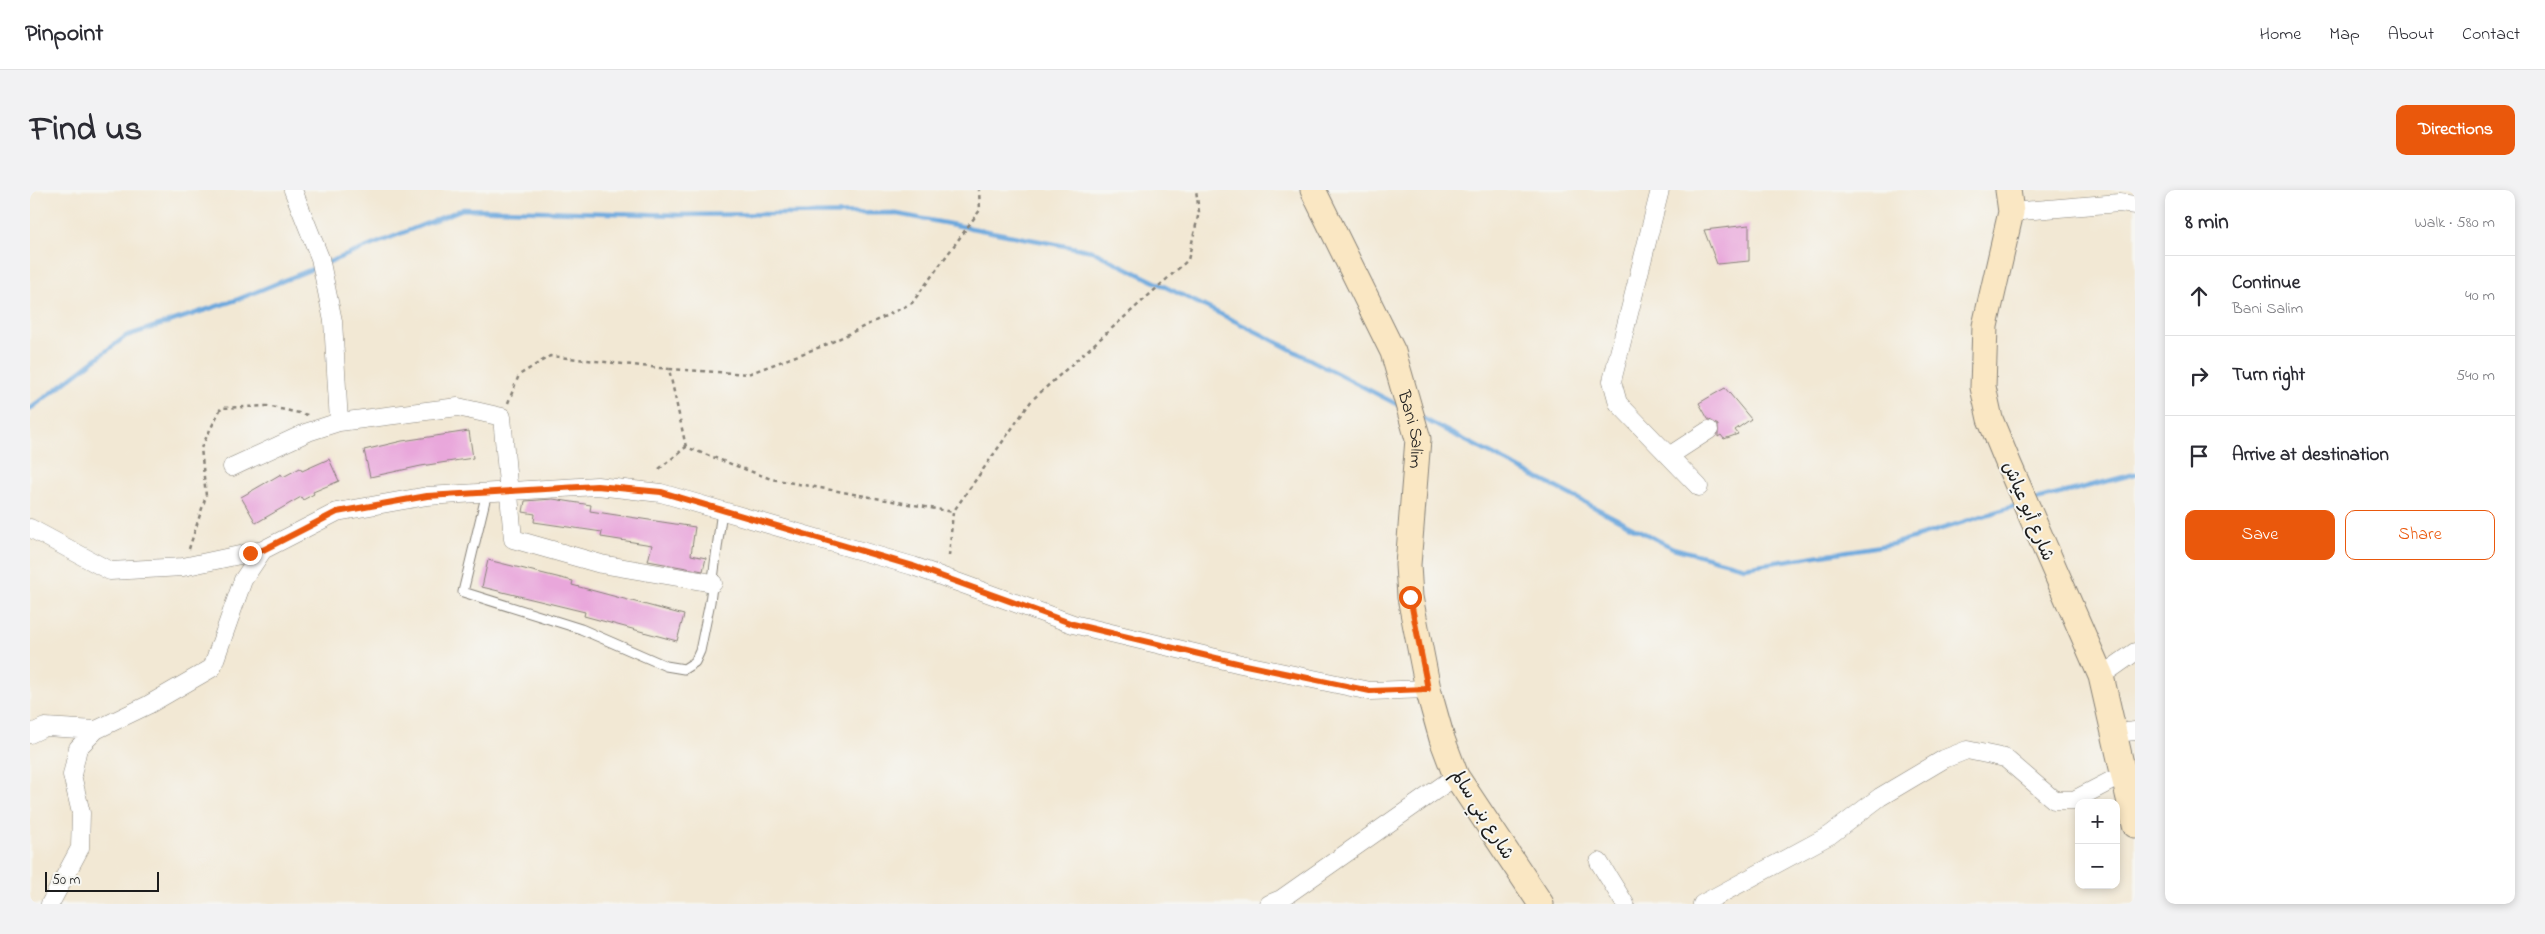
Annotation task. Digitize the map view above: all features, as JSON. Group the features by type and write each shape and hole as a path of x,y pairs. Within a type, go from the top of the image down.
{"street":[{"path":"293,190 320,258 334,322 339,422"},
{"name":"Bani Salim","path":"1313,190 1393,352 1418,439 1408,565 1410,597 1428,689"},
{"path":"1660,190 1612,381 1618,403 1699,487"},
{"path":"2009,201 2120,203 2135,205"},
{"name":"شارع أبو عياش","path":"2009,201 1986,326 1982,387 1990,418 2006,458 2125,732 2124,774 2135,826"},
{"path":"232,467 308,432 339,422 458,407 502,417 512,539 601,564 713,583"},
{"path":"1669,456 1709,430"},
{"path":"30,528 110,571 184,567 263,550 337,512 427,496 597,486 661,492 913,566 1073,624 1241,664 1370,691 1428,689"},
{"path":"50,904 80,848 81,813 72,775 78,748 96,730 148,705 212,668 243,580 263,550"},
{"path":"2101,676 2135,652"},
{"name":"شارع بني سالم","path":"1428,689 1442,738 1456,776 1541,904"},
{"path":"30,734 45,727 96,730"},
{"path":"1702,904 1830,835 1880,797 1944,759 1967,750 2005,758 2054,800 2074,800 2124,774"},
{"path":"1277,902 1456,776"},
{"path":"1599,862 1625,904"}],"lane":[{"path":"488,492 463,592 581,629 666,666 684,669 695,662 700,651 713,583 722,510"}],"path":[{"path":"502,417 519,375 550,356 669,369 748,374 828,344 912,303 980,210 979,190"},
{"path":"949,556 953,512 1032,400 1188,260 1199,212 1196,190"},
{"path":"669,369 686,447"},
{"path":"686,447 771,479 953,512"},
{"path":"659,469 686,447"}],"building":[{"path":"1749,225 1749,261 1717,264 1704,230"},
{"path":"1725,388 1751,419 1735,430 1738,434 1724,439 1721,435 1718,437 1718,425 1708,419 1699,403"},
{"path":"469,431 473,458 421,466 370,477 364,450 402,441"},
{"path":"329,459 339,481 313,492 314,494 303,500 301,497 256,523 241,497 281,474 283,477 300,468 302,471"},
{"path":"553,499 591,505 590,511 695,527 691,555 706,558 703,571 648,561 652,545 601,537 602,532 534,522 535,514 523,512 525,501"},
{"path":"488,560 573,581 572,585 684,615 677,641 584,616 585,612 482,587"}],"waterway":[{"path":"324,264 463,209 679,215 892,213 1092,251 1259,333 1400,406"},
{"path":"30,409 126,336 236,300 317,267"},
{"path":"1420,417 1673,548 1744,567 1893,544 2018,505"},
{"path":"2032,501 2135,474"}],"route":[{"path":"250,553 263,550 337,512 427,496 597,486 661,492 913,566 1073,624 1241,664 1370,691 1428,689 1410,597"}]}
